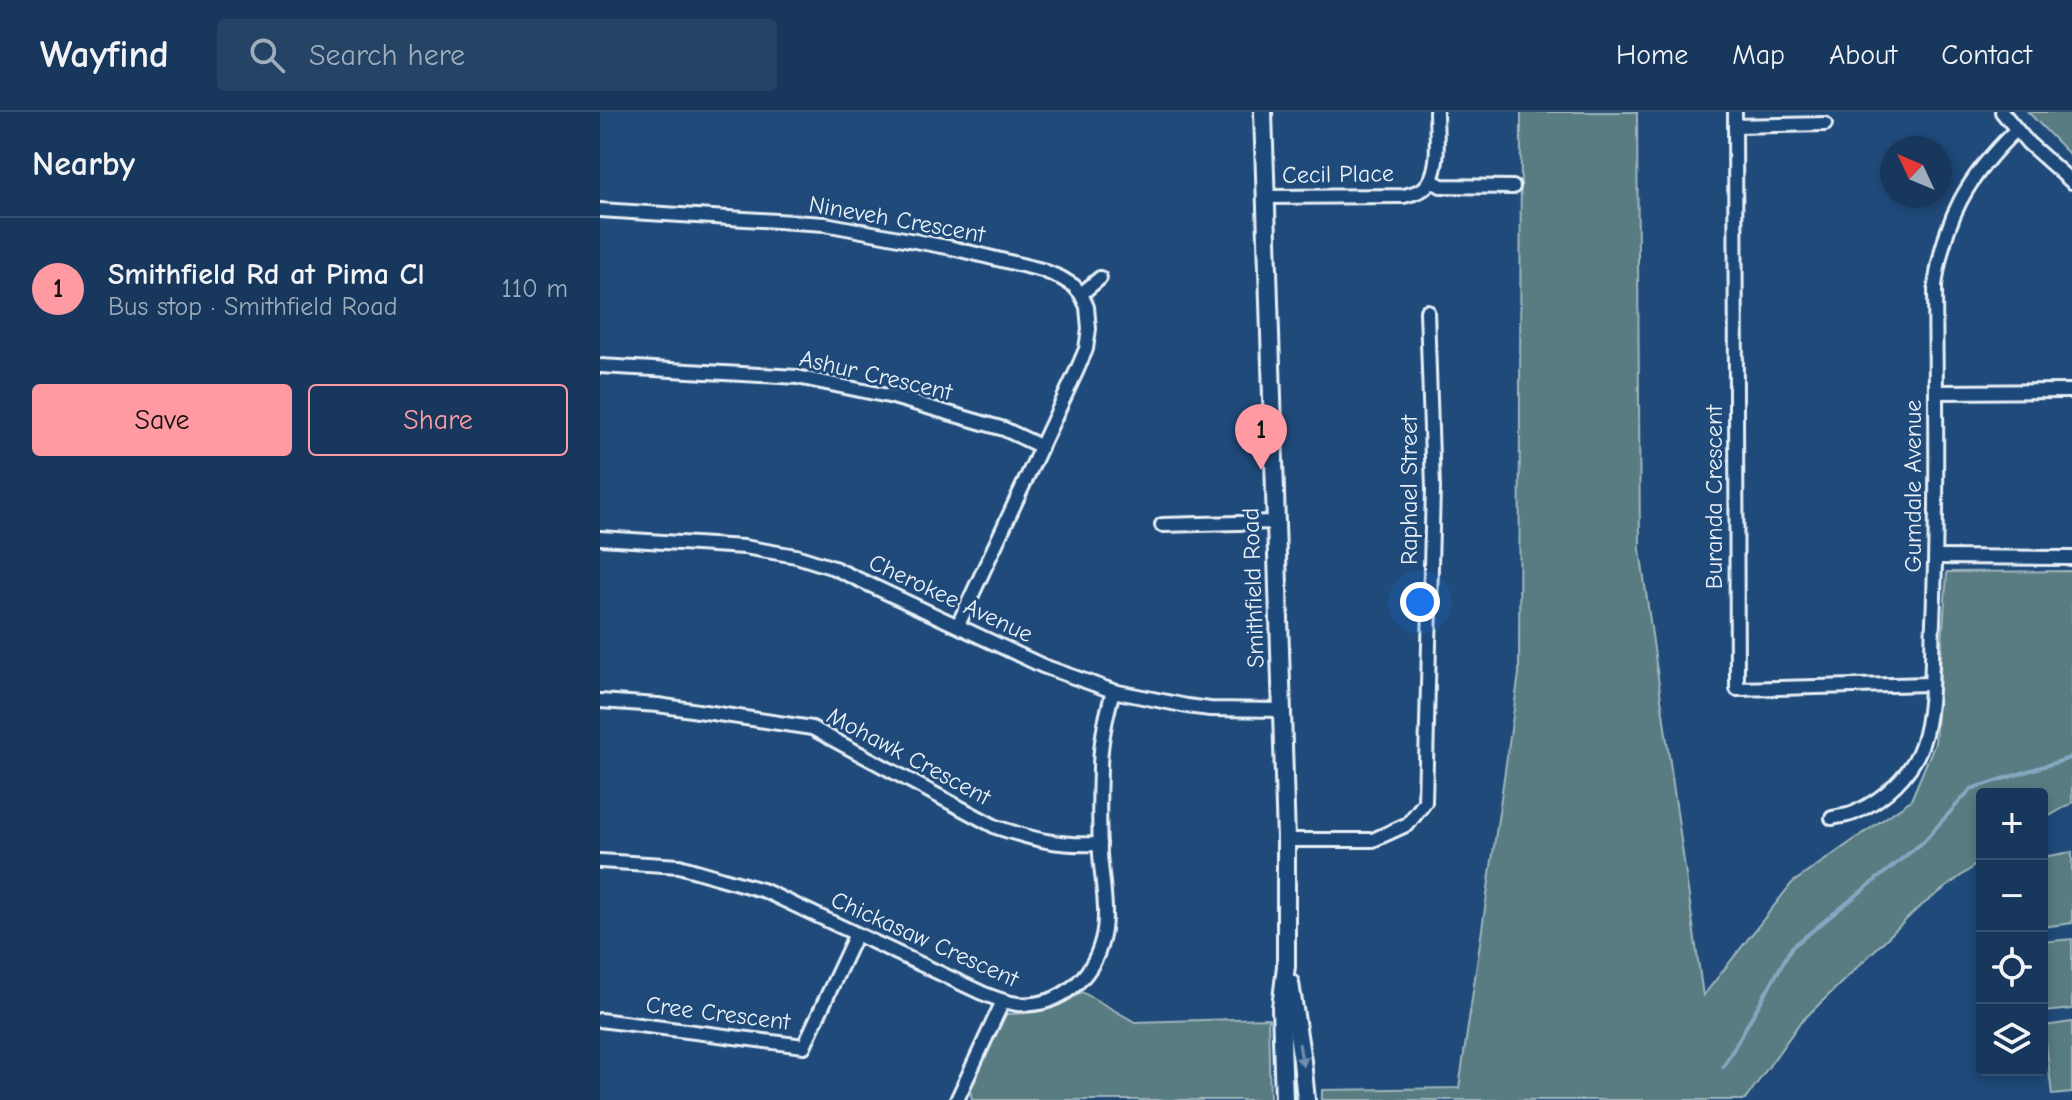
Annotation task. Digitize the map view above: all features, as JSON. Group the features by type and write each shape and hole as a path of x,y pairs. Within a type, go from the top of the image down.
{"main road":[{"name":"Smithfield Road","path":"1263,112 1286,840 1286,966 1281,1008 1284,1100"},
{"name":"Smithfield Road","path":"1286,966 1306,1100"}],"street":[{"path":"1436,112 1435,165 1431,180 1441,186 1513,187"},
{"name":"Buranda Crescent","path":"1735,112 1737,689 1930,684"},
{"path":"2002,112 2044,159 2072,182"},
{"path":"1735,126 1825,124"},
{"name":"Gumdale Avenue","path":"1832,818 1854,814 1879,798 1912,766 1922,745 1930,684 1936,557 1935,286 1940,253 1949,222 1965,191 2016,130"},
{"name":"Cecil Place","path":"1267,197 1404,196 1418,192 1431,180"},
{"name":"Nineveh Crescent","path":"600,210 825,224 952,248 1042,270 1068,282 1081,294"},
{"path":"958,625 1086,349 1089,329 1087,307 1081,294 1100,278"},
{"name":"Raphael Street","path":"1286,840 1373,840 1408,824 1425,802 1433,488 1427,311"},
{"name":"Ashur Crescent","path":"600,366 797,377 893,397 1004,429 1040,446"},
{"path":"1936,392 2072,391"},
{"path":"1162,525 1275,522"},
{"name":"Cherokee Avenue","path":"600,538 744,547 796,556 834,568 1043,666 1113,691 1210,709 1281,710"},
{"path":"1936,557 2072,558"},
{"name":"Chickasaw Crescent","path":"600,861 679,866 765,891 982,993 1022,1004 1049,1001 1074,988 1089,973 1103,938 1100,764 1103,723 1113,691"},
{"name":"Mohawk Crescent","path":"600,701 658,705 812,728 996,827 1060,844 1100,844"},
{"name":"Cree Crescent","path":"600,1020 804,1046 856,934"},
{"path":"957,1100 1003,1001"}],"green space":[{"path":"1521,112 1637,112 1640,550 1703,996 1792,883 1911,800 1935,743 1947,572 2072,571 2072,803 2048,817 2048,788 1976,788 1976,865 1917,909 1799,1024 1745,1100 1322,1100 1322,1090 1459,1088 1519,674"},
{"path":"2028,112 2072,112 2072,157"},
{"path":"2072,852 2072,923 2048,926 2048,856"},
{"path":"2072,939 2072,1009 2048,1012 2048,941"},
{"path":"1082,992 1135,1022 1268,1018 1270,1100 972,1100 969,1084 1006,1014 1046,1009"},
{"path":"2072,1022 2072,1093 2052,1095 2048,1025"}],"waterway":[{"path":"1723,1067 1792,947 1923,842 1971,789 2072,755"}],"place":[{"name":"Smithfield Rd at Pima Cl","path":"1261,470"}]}
